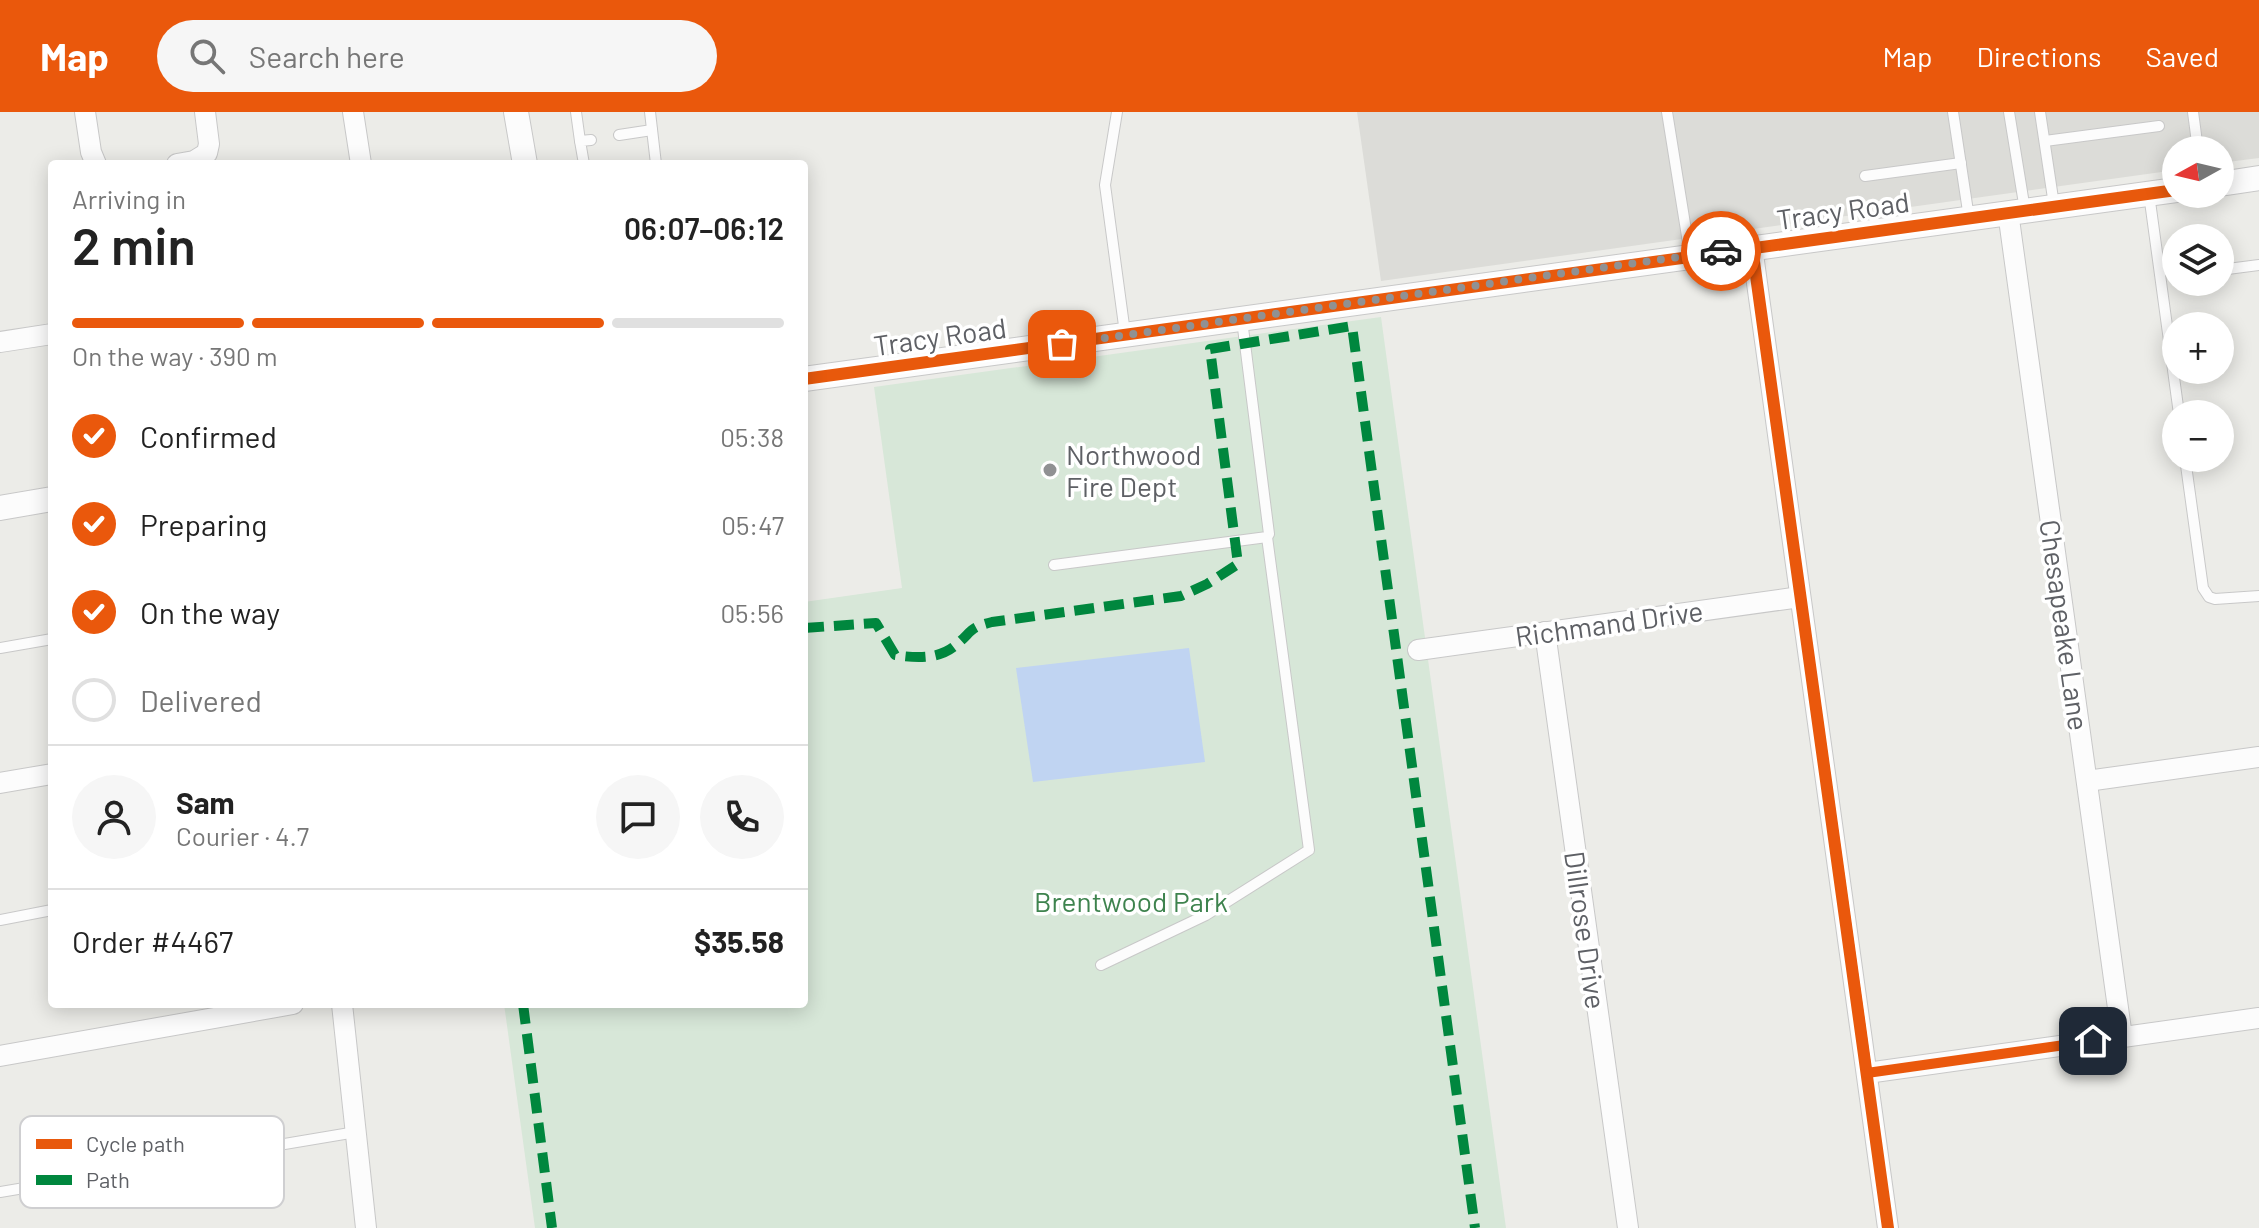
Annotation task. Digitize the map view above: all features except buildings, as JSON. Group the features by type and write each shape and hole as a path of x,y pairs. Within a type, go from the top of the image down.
{"street":[{"path":"85,112 94,160"},
{"path":"196,160 207,153 209,144 205,112"},
{"path":"353,112 360,160"},
{"path":"516,112 524,160"},
{"path":"2234,182 2259,178"},
{"name":"Tracy Road","path":"808,378 2162,192"},
{"name":"Chesapeake Lane","path":"2016,211 2122,1037"},
{"path":"1752,247 1888,1228"},
{"path":"0,342 48,335"},
{"path":"0,508 48,500"},
{"name":"Richmand Drive","path":"1418,650 1800,597"},
{"name":"Dillrose Drive","path":"1545,632 1628,1228"},
{"path":"2087,781 2259,757"},
{"path":"0,783 48,775"},
{"path":"0,1056 270,1008"},
{"path":"342,1008 366,1228"},
{"path":"1867,1073 2259,1018"}],"lane":[{"path":"576,112 586,140 584,160"},
{"path":"650,112 656,160"},
{"path":"1117,112 1105,185 1125,335"},
{"path":"1667,112 1690,255"},
{"path":"1953,112 1969,218"},
{"path":"2009,112 2016,211"},
{"path":"2040,112 2054,205"},
{"path":"2193,112 2196,136"},
{"path":"2045,141 2159,126"},
{"path":"619,135 652,130"},
{"path":"1865,176 1961,163"},
{"path":"2149,193 2162,278"},
{"path":"2234,268 2259,265"},
{"path":"2164,296 2177,400"},
{"path":"1101,965 1206,915 1309,850 1267,537 1242,318"},
{"path":"2187,472 2205,592 2209,597 2223,600 2259,596"},
{"path":"1054,565 1267,537"},
{"path":"0,648 48,640"},
{"path":"0,920 48,911"},
{"path":"284,1142 356,1132"},
{"path":"0,1192 20,1188"}],"shaded area":[{"path":"1357,112 2259,112 2259,158 2234,161 2234,136 2162,136 2162,172 1381,281"}],"green space":[{"name":"Brentwood Park","path":"1381,317 1506,1228 535,1228 505,1008 808,1008 808,601 902,588 874,387"}],"water":[{"path":"1189,648 1205,762 1033,782 1016,668"}],"marked path":[{"path":"808,628 876,623 895,655 927,657 949,650 975,628 992,622 1181,596 1207,584 1238,564 1210,349 1352,326 1475,1228"},
{"path":"524,1008 552,1228"}],"cycle path":[{"path":"808,378 2162,192"},
{"path":"1752,247 1888,1228"}],"way so far":[{"path":"1062,344 1721,251"}],"place":[{"name":"Northwood Fire Dept","path":"1050,470"}],"route":[{"path":"1721,251 1752,247 1867,1073 2093,1041"}]}
